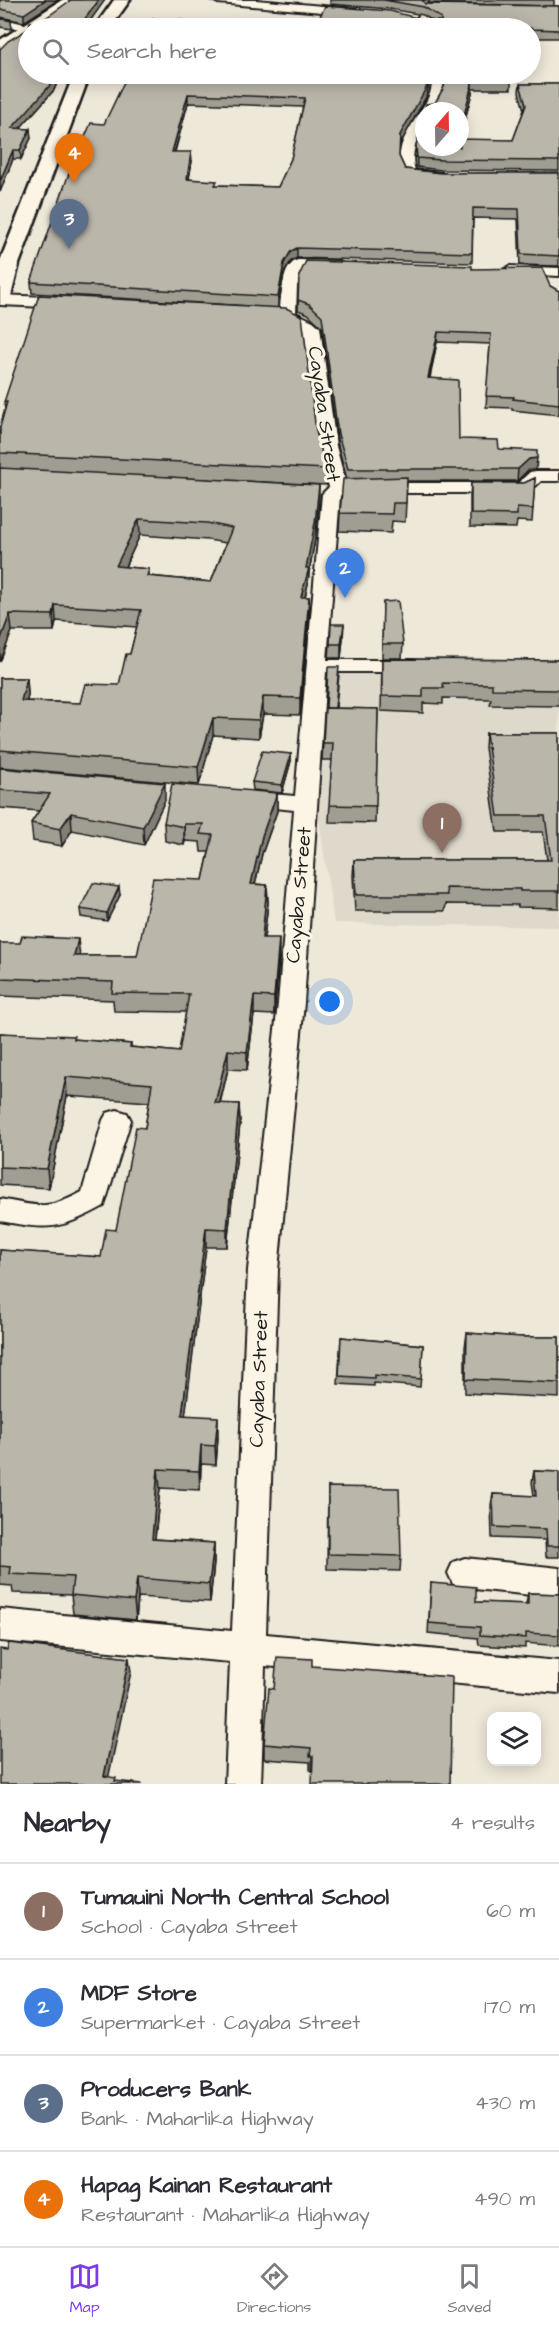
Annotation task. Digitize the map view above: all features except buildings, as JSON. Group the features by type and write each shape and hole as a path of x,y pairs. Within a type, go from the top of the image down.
{"main road":[{"path":"44,18 72,0"},
{"path":"109,18 122,0"},
{"path":"0,47 18,35"},
{"path":"0,298 9,264 78,84"}],"street":[{"path":"218,0 262,2 368,13"},
{"path":"417,18 434,5"},
{"path":"0,21 18,25"},
{"path":"432,102 438,84"},
{"path":"415,130 407,150 405,166 410,172 453,176"},
{"path":"288,315 289,286 298,264 358,266"},
{"path":"500,270 553,272 555,287"},
{"path":"0,298 96,304"},
{"name":"Cayaba Street","path":"243,1784 263,1270 291,1003 306,804 306,776 316,666 327,446 312,327 301,319 288,315 245,312"},
{"path":"326,492 523,488 536,476 559,476"},
{"path":"316,666 432,666"},
{"path":"224,796 306,804"},
{"path":"0,1210 38,1217 65,1215 94,1198 117,1120"},
{"path":"465,1573 559,1583"},
{"path":"0,1625 559,1677"}],"shaded area":[{"path":"559,669 559,927 334,923 314,784 320,670"}],"place":[{"name":"Hapag Kainan Restaurant","path":"74,183"},
{"name":"Producers Bank","path":"69,249"},
{"name":"MDF Store","path":"345,598"},
{"name":"Tumauini North Central School","path":"442,853"}]}
